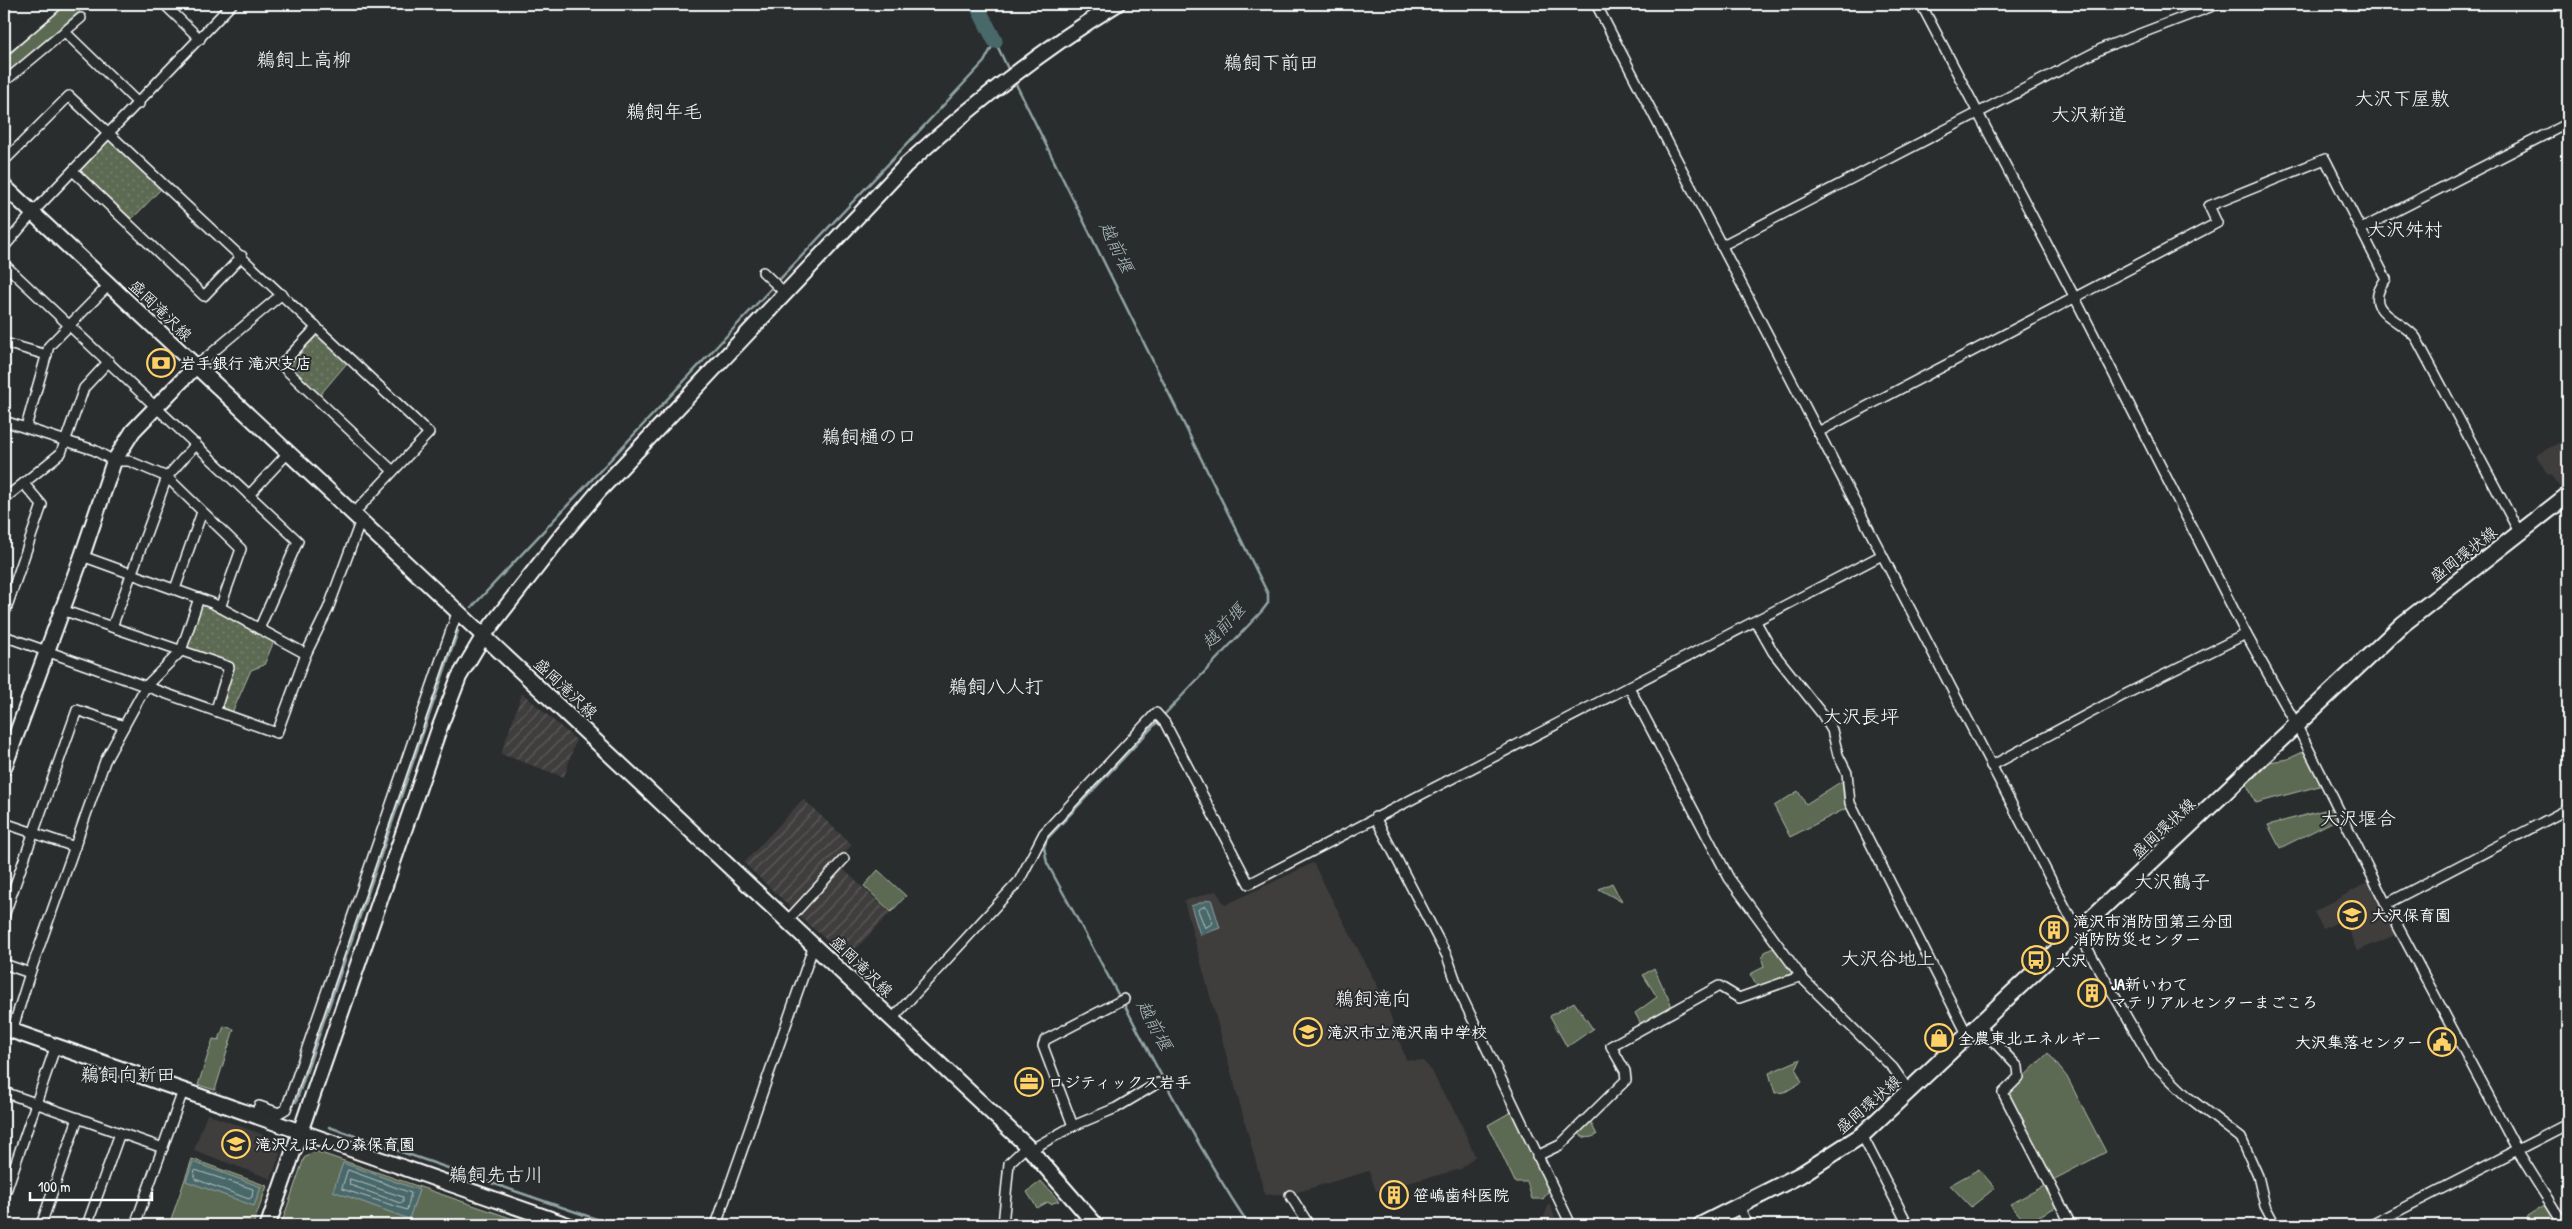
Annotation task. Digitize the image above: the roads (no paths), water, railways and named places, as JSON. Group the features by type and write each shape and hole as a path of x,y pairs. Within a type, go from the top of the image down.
{"highway":[{"path":"4,26 30,4"},
{"path":"4,45 52,4"}],"main road":[{"name":"盛岡環状線","path":"1701,1225 1820,1164 1862,1134 1974,1031 2296,724 2404,624 2519,532 2568,497"}],"street":[{"path":"164,4 200,39"},
{"path":"4,248 73,171 139,104 232,4"},
{"path":"268,1225 446,712 459,677 484,635 599,491 779,287 906,164 953,122 1012,76 1117,4"},
{"path":"1596,4 1720,246 2078,932 2153,1062 2188,1097 2241,1138 2255,1167 2265,1206 2275,1225"},
{"path":"1921,4 2075,298 2246,634 2296,724 2386,904 2517,1150 2564,1225"},
{"path":"1720,246 2105,47 2218,4"},
{"path":"4,82 80,18"},
{"path":"65,32 139,104"},
{"path":"4,161 69,96 429,433 393,471 358,516 328,608 306,654 277,733 216,709 4,636"},
{"path":"2360,229 2568,122"},
{"path":"1818,432 2217,223 2209,206 2325,159 2386,279 2378,295 2379,304 2388,317 2396,324 2410,329 2416,338 2504,509 2519,532"},
{"path":"73,171 204,296 242,256"},
{"name":"盛岡滝沢線","path":"4,186 195,367 358,516 1029,1148 1096,1225"},
{"path":"4,264 156,405 298,541 259,629"},
{"path":"763,272 779,287"},
{"path":"26,427 50,346 109,285"},
{"path":"4,768 82,556 114,460 133,431 156,405 195,367 282,294"},
{"path":"317,327 281,365 393,471"},
{"path":"4,346 5,343 47,355"},
{"path":"4,499 62,453 84,388 109,361"},
{"path":"4,421 26,427 66,443 94,450 114,460 129,462 166,477 241,549 220,608"},
{"path":"112,627 166,477 196,444"},
{"path":"250,494 288,452"},
{"path":"4,615 42,505 24,484"},
{"path":"175,589 202,512"},
{"path":"892,1019 1019,881 1044,832 1156,713 1161,718 1249,884 1882,555"},
{"path":"82,556 199,598 306,654"},
{"path":"199,598 182,651 146,686 105,761 30,973 8,1029 568,1225"},
{"path":"62,610 229,667 216,709"},
{"path":"255,1116 259,1106 278,1113 286,1109 458,610"},
{"path":"1756,622 1773,652 1822,714 1832,730 1838,755 1847,773 1850,803 1974,1031 2018,1067 2019,1077 2003,1093 2071,1225"},
{"path":"1991,766 2120,697 2246,634"},
{"path":"1629,687 1729,878 1802,976 1893,1068 1909,1092"},
{"path":"4,916 78,710 124,726"},
{"path":"2386,904 2568,809"},
{"path":"1375,817 1448,956 1460,993 1571,1225"},
{"path":"4,824 75,848"},
{"path":"788,920 844,859"},
{"path":"716,1225 814,945"},
{"path":"4,964 30,973"},
{"path":"1538,1156 1560,1145 1626,1080 1625,1070 1611,1046 1719,986 1739,998 1802,976"},
{"path":"1073,1126 1043,1046 1045,1040 1121,1000"},
{"path":"4,1197 56,1045"},
{"path":"1003,1225 1009,1163 1029,1148 1073,1126 1116,1108 1158,1083"},
{"path":"135,1225 183,1091"},
{"path":"4,1092 163,1148"},
{"path":"41,1225 78,1118"},
{"path":"2371,1225 2568,1124"},
{"path":"87,1225 120,1133"},
{"path":"1862,1134 1908,1225"},
{"path":"1290,1195 1309,1225"},
{"path":"1739,1207 1748,1225"}],"water":[{"path":"1211,899 1220,928 1200,935 1191,906"},
{"path":"193,1162 261,1187 254,1206 186,1181"},
{"path":"343,1163 419,1190 409,1219 333,1191"}],"waterway":[{"name":"越前堰","path":"976,4 995,41"},
{"path":"472,607 984,62 995,41 1010,73"},
{"name":"越前堰","path":"1014,80 1268,594 1268,603 1262,611 1047,839 1044,847 1047,863 1120,998"},
{"path":"296,1102 458,631"},
{"name":"越前堰","path":"1123,1002 1199,1143 1249,1225"},
{"path":"329,1127 602,1221"}],"place":[{"name":"岩手銀行 滝沢支店","path":"161,363"},
{"name":"大沢保育園","path":"2352,915"},
{"name":"滝沢市消防団第三分団 消防防災センター","path":"2054,930"},
{"name":"大沢","path":"2036,960"},
{"name":"JA新いわて マテリアルセンターまごころ","path":"2092,993"},
{"name":"滝沢市立滝沢南中学校","path":"1308,1032"},
{"name":"全農東北エネルギー","path":"1939,1038"},
{"name":"大沢集落センター","path":"2442,1042"},
{"name":"ロジティックス岩手","path":"1029,1082"},
{"name":"滝沢えほんの森保育園","path":"236,1144"},
{"name":"笹嶋歯科医院","path":"1394,1195"}],"district":[{"name":"鵜飼上高柳","path":"304,59"},
{"name":"鵜飼下前田","path":"1271,62"},
{"name":"大沢下屋敷","path":"2402,98"},
{"name":"鵜飼年毛","path":"664,111"},
{"name":"大沢新道","path":"2089,114"},
{"name":"大沢舛村","path":"2405,229"},
{"name":"鵜飼樋の口","path":"869,436"},
{"name":"鵜飼八人打","path":"996,686"},
{"name":"大沢長坪","path":"1861,716"},
{"name":"大沢堰合","path":"2358,818"},
{"name":"大沢鶴子","path":"2172,881"},
{"name":"大沢谷地上","path":"1888,958"},
{"name":"鵜飼滝向","path":"1373,998"},
{"name":"鵜飼向新田","path":"128,1074"},
{"name":"鵜飼先古川","path":"496,1174"}]}
